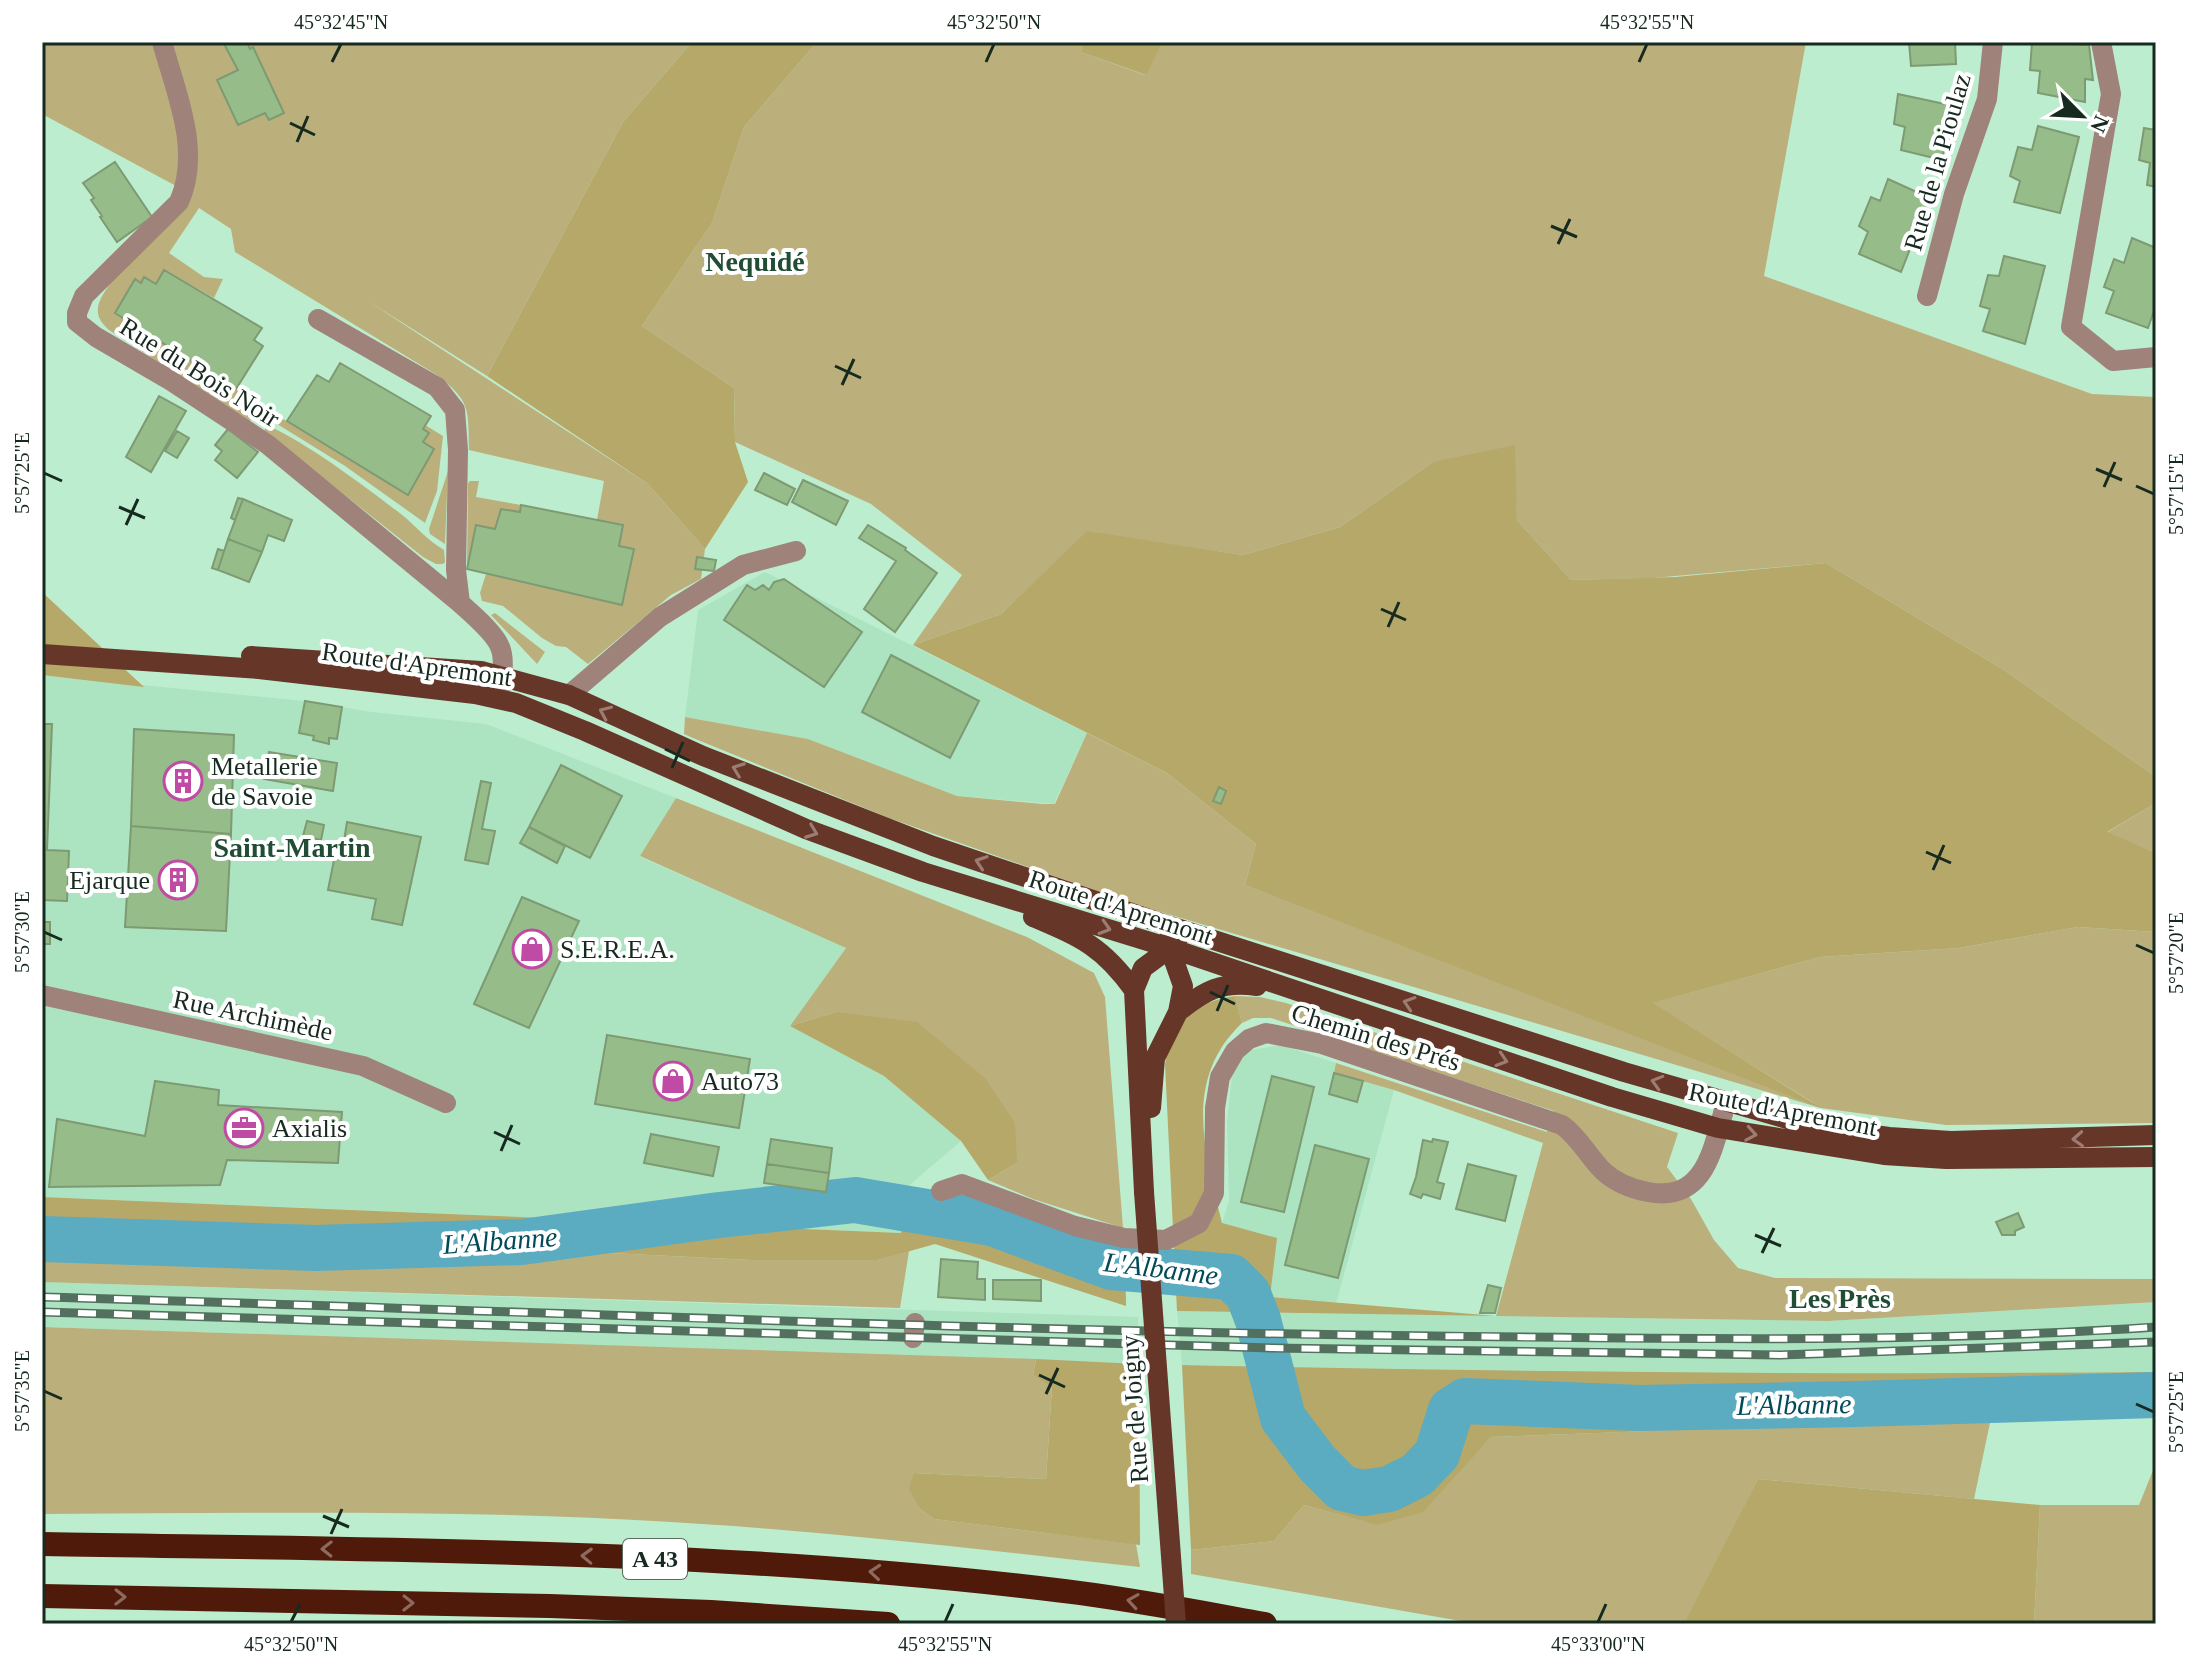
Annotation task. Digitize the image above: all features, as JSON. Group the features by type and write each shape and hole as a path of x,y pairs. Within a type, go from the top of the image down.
{"highway":[{"name":"A 43","path":"42,1544 568,1555 821,1568 1065,1591 1265,1624"},
{"name":"A 43","path":"42,1596 550,1606 711,1612 888,1624"}],"main road":[{"name":"Route d'Apremont","path":"42,654 259,669 475,694 516,703 806,829 923,872 1170,948 1612,1097 1718,1128 1884,1155 1946,1159 2156,1157"},
{"name":"Route d'Apremont","path":"83,657 260,656 481,671 569,695 703,756 933,846 1161,923 1726,1103 1815,1127 1889,1137 1965,1141 2156,1135"},
{"path":"923,872 1090,943 1116,965 1134,990"},
{"name":"Rue de Joigny","path":"1144,1192 1155,1058 1178,1012 1183,986 1161,923"},
{"path":"1134,990 1143,968 1192,932"},
{"name":"Rue de Joigny","path":"1178,1012 1203,992 1235,983 1295,991"},
{"name":"Rue de Joigny","path":"1134,990 1144,1192 1176,1624"}],"street":[{"name":"Rue du Bois Noir","path":"162,42 184,119 189,155 187,185 179,202 84,296 77,322 267,444 460,603 500,647 502,676 498,699"},
{"name":"Rue de la Pioulaz","path":"1927,296 1954,194 1987,99 1993,42"},
{"path":"2101,42 2111,94 2071,327 2113,361 2156,357"},
{"path":"318,319 437,387 455,410 458,462 456,570 460,603"},
{"path":"569,695 660,617 743,565 796,551"},
{"name":"Rue Archimède","path":"42,995 363,1066 446,1103"},
{"name":"Chemin des Prés","path":"941,1191 962,1184 1075,1226 1124,1238 1166,1240 1199,1223 1214,1193 1215,1108 1220,1077 1235,1051 1249,1039 1266,1033 1322,1044 1562,1125 1601,1169 1616,1181 1661,1194 1681,1192 1697,1181 1706,1166 1726,1103"}],"shaded area":[{"path":"42,42 692,42 623,122 487,376 368,301 648,484 705,549 701,579 671,595 588,664 566,647 556,646 542,638 503,606 482,601 480,593 486,574 622,605 634,550 619,546 623,525 597,520 604,481 469,450 465,407 448,384 235,252 231,229 199,208 169,253 204,277 223,279 214,298 164,270 156,284 135,280 115,313 260,404 250,421 109,330 98,315 101,298 122,268 191,194 42,114"},
{"path":"692,42 817,42 744,127 712,223 642,326 734,388 735,442 748,482 705,549 648,484 487,376 623,122"},
{"path":"817,42 1082,42 1081,52 1145,75 1163,42 1806,42 1764,276 2092,394 2156,397 2156,777 2004,670 1826,563 1652,578 1571,580 1517,520 1514,461 1433,462 1340,527 1243,555 1087,532 1001,614 913,645 962,575 871,504 735,442 734,388 642,326 712,223 744,127"},
{"path":"1082,42 1163,42 1146,75 1081,52"},
{"path":"273,413 408,495 434,449 423,442 429,433 423,429 425,425 443,436 437,491 425,523 345,466 269,419"},
{"path":"267,425 318,454 401,514 444,550 445,562 436,564 423,557 264,431"},
{"path":"1515,445 1517,520 1571,580 1675,577 1826,563 2004,670 2156,777 2156,803 2107,832 2156,853 2156,932 2078,927 1959,948 1820,957 1653,1003 1821,1108 1245,885 1256,844 1167,773 913,645 1001,614 1087,531 1243,555 1340,527 1433,462"},
{"path":"448,471 445,544 430,534 429,529"},
{"path":"479,481 476,497 521,505 520,512 501,509 495,529 476,525 467,569 468,483"},
{"path":"765,572 1087,733 1054,804 957,796 808,739 685,717 698,610"},
{"path":"42,592 144,687 42,675"},
{"path":"495,613 545,652 537,664 491,615"},
{"path":"42,675 305,701 372,712 486,724 676,798 640,857 846,948 790,1026 884,1076 961,1141 906,1188 902,1233 42,1197"},
{"path":"685,717 808,739 957,796 1043,804 1055,804 1087,733 1167,773 1256,844 1245,885 1815,1104 1652,1003 1820,957 1959,948 2078,927 2156,932 2156,1123 1946,1125 1821,1108 1124,901 889,818 693,738 684,734"},
{"path":"676,798 1027,937 1094,973 1105,997 1123,1228 1033,1199 988,1180 1017,1163 836,1012 790,1026 846,948 640,856"},
{"path":"2156,803 2156,853 2106,833"},
{"path":"1235,996 1260,997 1286,1003 1678,1133 1667,1167 1691,1199 1714,1240 1738,1268 1775,1278 2156,1279 2156,1302 1828,1321 1496,1316 1543,1143 1394,1090 1334,1073 1336,1063 1547,1132 1554,1111 1271,1018 1253,1018 1242,1023"},
{"path":"1235,996 1242,1023 1223,1045 1211,1068 1203,1118 1205,1144 1222,1223 1277,1238 1270,1297 1496,1316 1177,1311 1165,1064 1173,1037 1187,1016 1208,1003"},
{"path":"836,1012 917,1022 985,1078 1015,1123 1017,1163 988,1180 961,1141 884,1076 790,1026"},
{"path":"1281,1045 1336,1063 1335,1073 1394,1090 1336,1304 1270,1297 1222,1223 1229,1201 1227,1122 1232,1074 1240,1059 1251,1050"},
{"path":"906,1188 990,1199 1125,1245 1126,1306 935,1244 878,1260 751,1260 611,1253 359,1255 42,1246 42,1197 901,1233"},
{"path":"42,1246 359,1255 611,1253 751,1260 878,1260 909,1251 900,1308 42,1282"},
{"path":"42,1282 1138,1317 1139,1364 42,1327"},
{"path":"2156,1302 2156,1372 1865,1375 1492,1372 1182,1365 1177,1311 1828,1321"},
{"path":"42,1327 1036,1359 1033,1375 1052,1386 1046,1479 913,1473 910,1489 919,1508 934,1519 1136,1544 1140,1567 789,1530 593,1518 356,1513 42,1514"},
{"path":"1036,1359 1139,1364 1140,1545 934,1519 919,1508 909,1489 913,1473 1046,1479 1052,1387 1033,1375"},
{"path":"1182,1365 1669,1372 2156,1372 2156,1412 1491,1437 1423,1512 1377,1525 1304,1505 1274,1541 1191,1550"},
{"path":"1991,1418 1974,1499 1758,1479 1686,1624 1478,1624 1191,1574 1191,1550 1274,1541 1304,1505 1367,1522 1456,1473 1491,1437"},
{"path":"2156,1463 2156,1624 2034,1624 2040,1505 2139,1505"},
{"path":"1758,1479 2040,1505 2034,1624 1684,1624"}],"building":[{"path":"223,42 247,42 250,49 253,47 284,113 269,120 265,113 238,125 217,80 238,70"},
{"path":"1909,42 1955,42 1956,64 1911,66"},
{"path":"2032,42 2089,45 2093,80 2085,79 2085,102 2038,93 2040,71 2030,70"},
{"path":"1898,94 1959,107 1954,141 1946,138 1942,160 1901,150 1905,127 1894,124"},
{"path":"2038,126 2079,137 2060,213 2014,202 2020,181 2010,176 2018,147 2032,150"},
{"path":"2144,128 2156,130 2156,187 2147,185 2150,163 2139,160"},
{"path":"115,162 152,217 117,242 83,183"},
{"path":"1888,179 1930,198 1901,272 1859,254 1868,232 1859,226 1871,197 1880,201"},
{"path":"2132,238 2156,248 2156,305 2148,328 2106,313 2114,291 2104,287 2114,259 2124,263"},
{"path":"2004,256 2045,266 2025,344 1983,331 1990,309 1980,306 1988,275 1999,276"},
{"path":"164,270 262,328 254,340 263,346 236,389 115,313 135,279 141,283 144,277 156,284"},
{"path":"340,363 431,416 423,429 429,433 423,442 434,449 408,495 287,421 317,375 329,382"},
{"path":"159,396 186,411 151,472 126,457"},
{"path":"228,429 258,452 237,478 215,460 222,451 215,445"},
{"path":"177,431 189,438 177,458 165,451"},
{"path":"764,473 795,489 787,505 755,490"},
{"path":"803,480 848,501 836,525 792,502"},
{"path":"238,498 243,499 235,520 231,518"},
{"path":"243,499 292,520 284,541 268,535 262,552 228,539"},
{"path":"521,505 623,525 619,546 634,549 622,605 467,569 476,525 495,529 501,509 520,512"},
{"path":"868,525 906,548 937,573 895,632 864,609 896,561 859,538"},
{"path":"228,539 262,552 249,582 218,570"},
{"path":"218,549 224,551 218,570 212,568"},
{"path":"697,557 716,560 714,571 695,569"},
{"path":"784,579 862,632 824,687 724,620 747,585 755,590 763,585 769,590 774,582"},
{"path":"891,655 979,701 950,758 862,712"},
{"path":"305,701 342,707 337,739 329,738 329,744 299,733"},
{"path":"42,724 52,724 47,850 69,851 67,901 42,900"},
{"name":"Metallerie de Savoie","path":"134,729 234,735 231,834 131,826"},
{"path":"269,752 337,763 333,791 264,779"},
{"path":"561,765 622,796 590,858 529,827"},
{"path":"481,781 491,783 482,829 495,831 488,864 465,860"},
{"path":"1219,787 1226,791 1221,804 1213,801"},
{"path":"307,821 324,825 321,840 303,836"},
{"path":"347,822 421,837 402,925 372,919 376,899 328,890 337,845 343,847"},
{"name":"Ejarque","path":"131,826 231,834 226,931 125,927"},
{"path":"529,827 565,846 557,863 520,843"},
{"name":"S.E.R.E.A.","path":"522,897 579,921 529,1028 474,1004"},
{"path":"42,922 50,922 50,944 42,944"},
{"path":"226,1003 241,1006 239,1016 224,1013"},
{"name":"Auto73","path":"607,1035 750,1059 739,1128 595,1104"},
{"path":"1334,1073 1363,1081 1357,1102 1329,1094"},
{"path":"1272,1076 1314,1087 1284,1212 1241,1202"},
{"name":"Axialis","path":"155,1081 219,1090 218,1105 342,1112 338,1163 227,1160 220,1185 49,1187 57,1119 145,1136"},
{"path":"651,1134 719,1147 713,1176 644,1163"},
{"path":"771,1139 832,1148 829,1173 767,1164"},
{"path":"1433,1139 1448,1142 1437,1182 1444,1184 1440,1199 1410,1194 1423,1140 1432,1142"},
{"path":"1315,1145 1369,1159 1338,1278 1285,1265"},
{"path":"767,1164 829,1173 826,1192 764,1183"},
{"path":"1468,1164 1516,1176 1505,1221 1456,1209"},
{"path":"2018,1213 2024,1227 2015,1231 2015,1235 2002,1235 1996,1222"},
{"path":"941,1259 978,1262 977,1279 985,1279 985,1300 938,1297"},
{"path":"993,1280 1041,1280 1041,1301 993,1299"},
{"path":"1488,1285 1501,1288 1495,1313 1480,1313"}],"waterway":[{"name":"L'Albanne","path":"42,1239 315,1248 522,1242 855,1200 992,1223 1111,1267 1231,1277 1248,1294 1258,1320 1283,1418 1317,1463 1342,1488 1363,1493 1389,1489 1417,1475 1437,1454 1451,1410 1465,1401 1639,1408 2156,1395"}],"railway":[{"path":"42,1297 912,1325 1434,1336 1885,1338 2156,1327"},
{"path":"42,1312 1272,1348 1780,1355 2156,1342"}],"place":[{"name":"Metallerie de Savoie","path":"183,781"},
{"name":"Ejarque","path":"178,880"},
{"name":"S.E.R.E.A.","path":"532,949"},
{"name":"Auto73","path":"673,1081"},
{"name":"Axialis","path":"244,1128"}],"district":[{"name":"Nequidé","path":"755,261"},
{"name":"Saint-Martin","path":"292,847"},
{"name":"Les Près","path":"1840,1298"}]}
